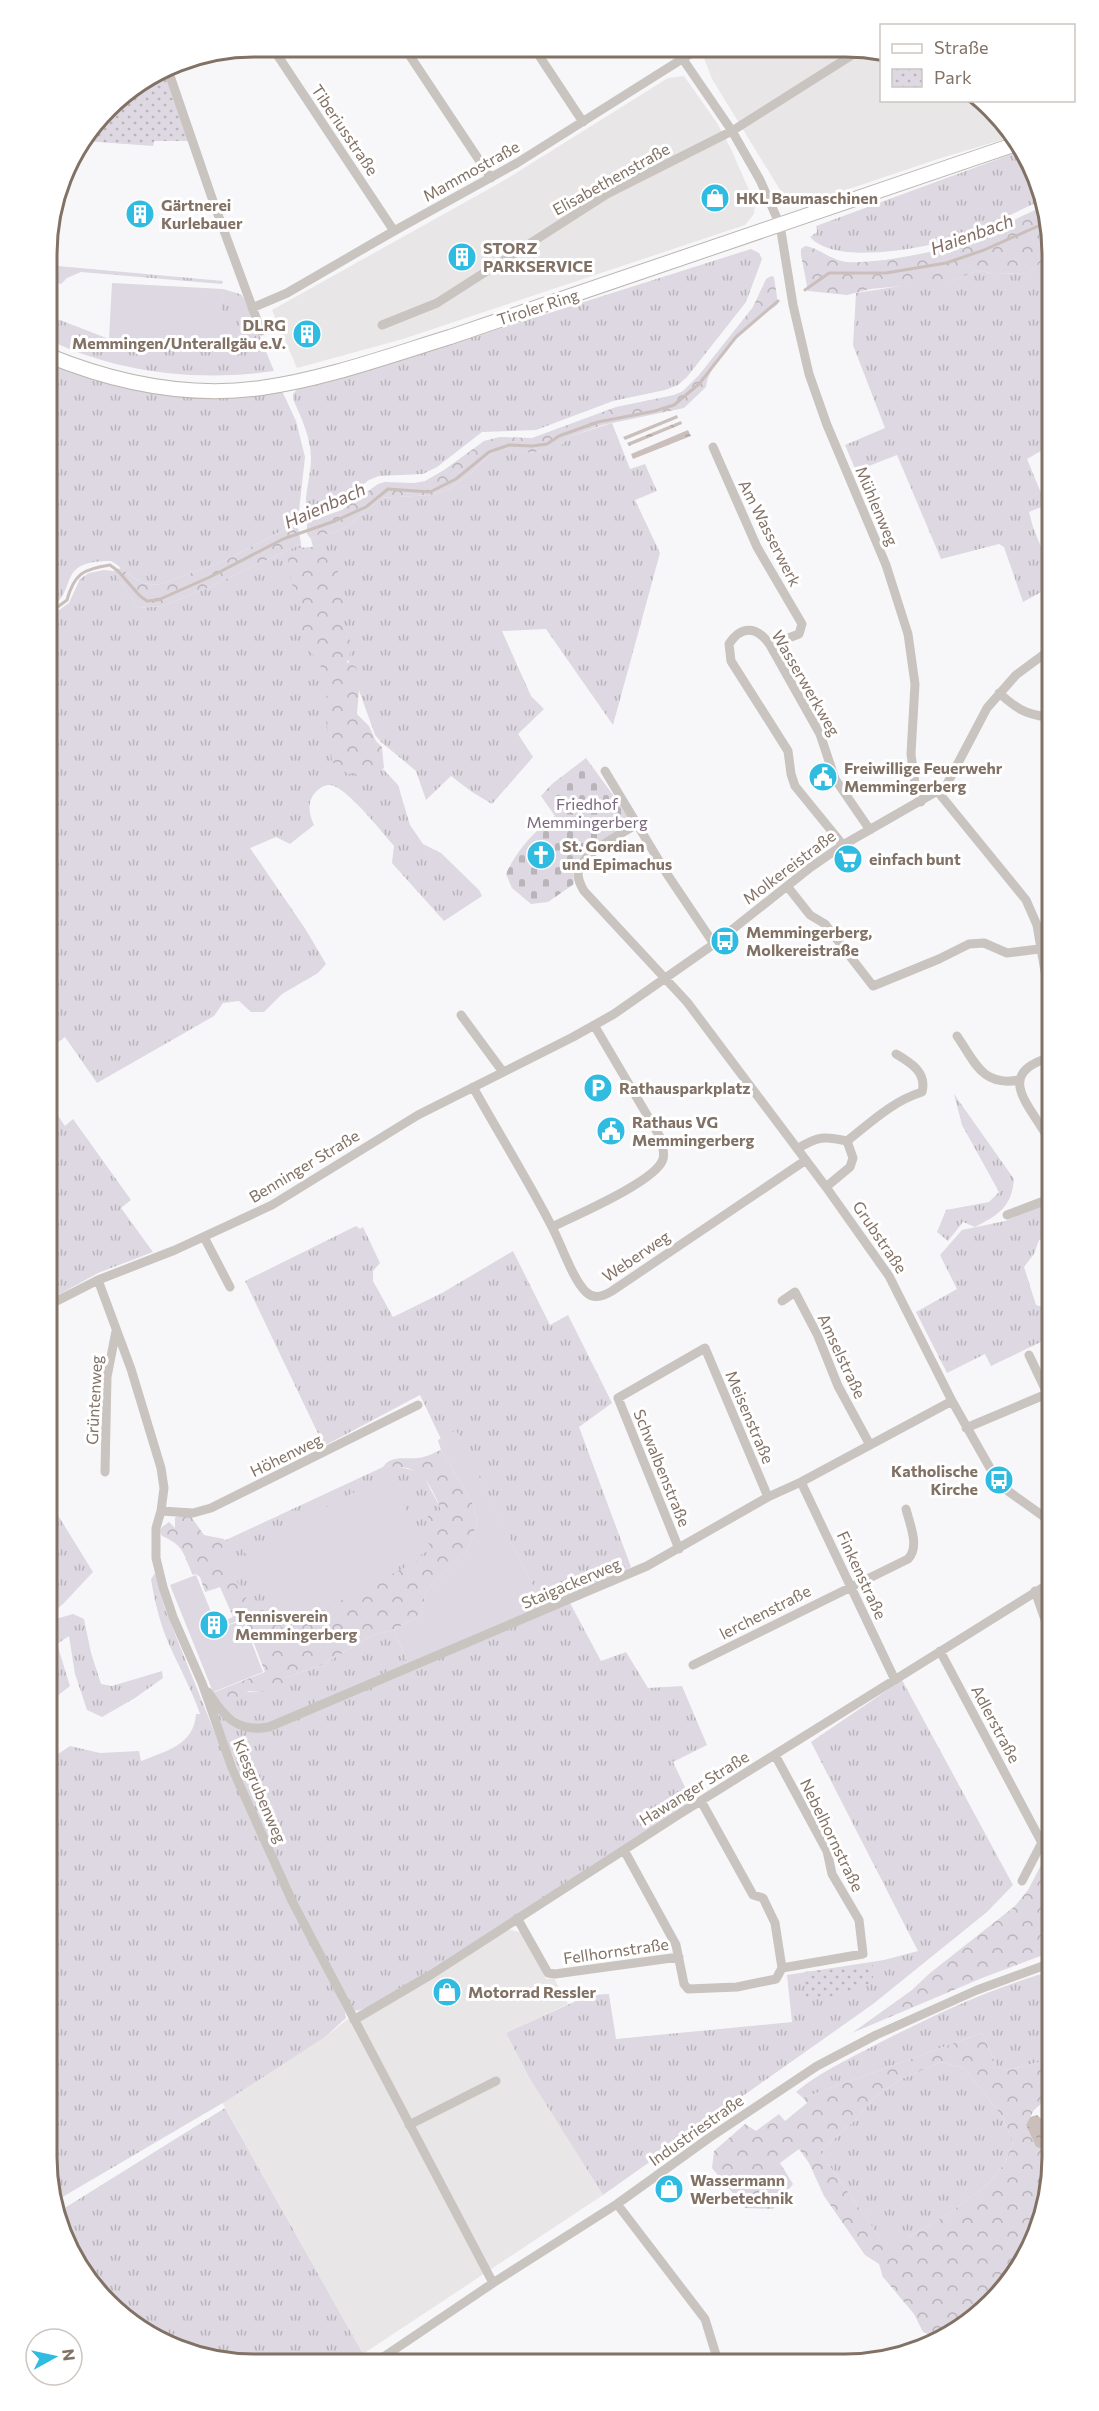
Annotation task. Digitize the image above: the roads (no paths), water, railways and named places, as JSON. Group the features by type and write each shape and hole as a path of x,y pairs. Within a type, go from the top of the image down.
{"main road":[{"name":"Tiroler Ring","path":"57,359 88,372 161,387 227,390 276,386 344,369 440,340 1010,146"}],"street":[{"name":"Tiberiusstraße","path":"279,57 394,231"},
{"path":"411,57 491,178"},
{"path":"540,57 584,122"},
{"name":"Mammostraße","path":"252,308 287,293 491,178 685,57"},
{"name":"Elisabethenstraße","path":"382,325 438,303 607,194 732,131 849,57"},
{"name":"Mühlenweg","path":"682,59 732,131 760,180 780,225 793,305 809,374 827,425 886,565 908,634 915,684 911,754 913,778 921,802"},
{"path":"170,76 261,331"},
{"name":"Am Wasserwerk","path":"713,447 761,556 802,624 799,634 770,645"},
{"name":"Wasserwerkweg","path":"843,845 795,786 788,751 735,667 728,649 732,639 748,630 760,632 770,645 820,734 835,779 870,830"},
{"path":"1042,656 1016,675 999,693 980,720 950,781 938,792 1026,900 1037,925 1042,959"},
{"path":"999,693 1021,711 1042,716"},
{"path":"605,771 667,874 714,944"},
{"name":"Molkereistraße","path":"666,977 714,944 843,845 938,792"},
{"name":"Grubstraße","path":"637,824 587,857 579,867 578,877 584,891 666,977 879,1259 897,1290 966,1428 990,1468 1008,1491 1042,1515"},
{"path":"787,886 810,915 825,924 873,986 969,944 984,943 1007,953 1040,949"},
{"name":"Benninger Straße","path":"57,1301 98,1280 204,1237 272,1205 418,1115 614,1014 666,977"},
{"path":"461,1015 503,1072"},
{"path":"552,1227 647,1178 660,1166 664,1158 660,1137 594,1025"},
{"path":"957,1036 983,1074 994,1081 1005,1083 1019,1080"},
{"path":"847,1141 883,1112 911,1095 922,1092 920,1073 914,1065 896,1054"},
{"path":"1042,1060 1031,1064 1021,1073 1019,1080 1022,1096 1042,1130"},
{"name":"Weberweg","path":"473,1087 586,1292 592,1296 605,1295 806,1160"},
{"path":"797,1149 817,1138 827,1137 847,1141"},
{"path":"826,1187 850,1167 853,1158 847,1141"},
{"path":"1007,1215 1042,1202"},
{"path":"204,1237 230,1287"},
{"name":"Kiesgrubenweg","path":"98,1280 158,1451 164,1488 156,1528 156,1558 163,1587 202,1683 216,1728 257,1826 292,1900 493,2283"},
{"name":"Amselstraße","path":"782,1301 795,1292 818,1336 838,1386 870,1444"},
{"name":"Grüntenweg","path":"105,1472 107,1377 116,1330"},
{"name":"Meisenstraße","path":"618,1398 705,1348 768,1497"},
{"path":"1029,1355 1042,1381"},
{"path":"966,1428 1042,1396"},
{"name":"Schwalbenstraße","path":"618,1398 679,1549"},
{"name":"Staigackerweg","path":"202,1683 225,1714 239,1726 253,1730 269,1727 612,1582 679,1549 768,1497 801,1482 952,1401"},
{"name":"Höhenweg","path":"161,1511 193,1513 211,1508 418,1405"},
{"name":"Finkenstraße","path":"801,1482 895,1680"},
{"name":"lerchenstraße","path":"693,1665 908,1559 912,1554 914,1544 906,1509"},
{"name":"Hawanger Straße","path":"354,2020 432,1974 701,1801 1042,1587"},
{"path":"1035,1591 1042,1611"},
{"name":"Adlerstraße","path":"940,1651 1042,1843"},
{"name":"Nebelhornstraße","path":"775,1755 827,1851 832,1874 859,1920 863,1954 782,1968"},
{"path":"624,1850 676,1945 684,1984 688,1989 693,1991 737,1987 776,1979 782,1968 775,1923 763,1898 753,1895 701,1801"},
{"path":"1022,1881 1042,1843"},
{"name":"Fellhornstraße","path":"517,1918 548,1973 555,1974 679,1957"},
{"name":"Industriestraße","path":"389,2354 493,2283 617,2205 709,2138 817,2066 876,2035 976,1990 1042,1966"},
{"path":"409,2125 495,2081"},
{"path":"617,2205 705,2319 716,2354"}],"water":[{"path":"677,415 678,418 625,440 623,437"},
{"path":"681,421 682,424 629,446 627,443"},
{"path":"688,430 691,436 633,459 631,454"},
{"path":"1037,2115 1042,2120 1042,2149 1036,2147 1026,2125 1030,2117"}],"waterway":[{"name":"Haienbach","path":"805,290 829,273 886,273 946,263 984,250 1039,225"},
{"name":"Haienbach","path":"57,607 67,600 73,584 81,574 93,568 110,565 140,596 147,601 158,600 210,577 283,539 335,521 366,507 388,489 430,492 456,479 489,452 509,445 547,444 559,436 598,422 674,405 699,384 736,337 778,301"}],"place":[{"name":"HKL Baumaschinen","path":"715,198"},
{"name":"Gärtnerei Kurlebauer","path":"140,214"},
{"name":"STORZ PARKSERVICE","path":"462,257"},
{"name":"DLRG Memmingen/Unterallgäu e.V.","path":"307,334"},
{"name":"Freiwillige Feuerwehr Memmingerberg","path":"823,777"},
{"name":"St. Gordian und Epimachus","path":"541,855"},
{"name":"einfach bunt","path":"848,859"},
{"name":"Memmingerberg, Molkereistraße","path":"725,941"},
{"name":"Rathausparkplatz","path":"598,1088"},
{"name":"Rathaus VG Memmingerberg","path":"611,1131"},
{"name":"Katholische Kirche","path":"999,1480"},
{"name":"Tennisverein Memmingerberg","path":"214,1625"},
{"name":"Motorrad Ressler","path":"447,1992"},
{"name":"Wassermann Werbetechnik","path":"669,2189"}],"park label":[{"name":"Friedhof Memmingerberg","path":"587,813"}]}
